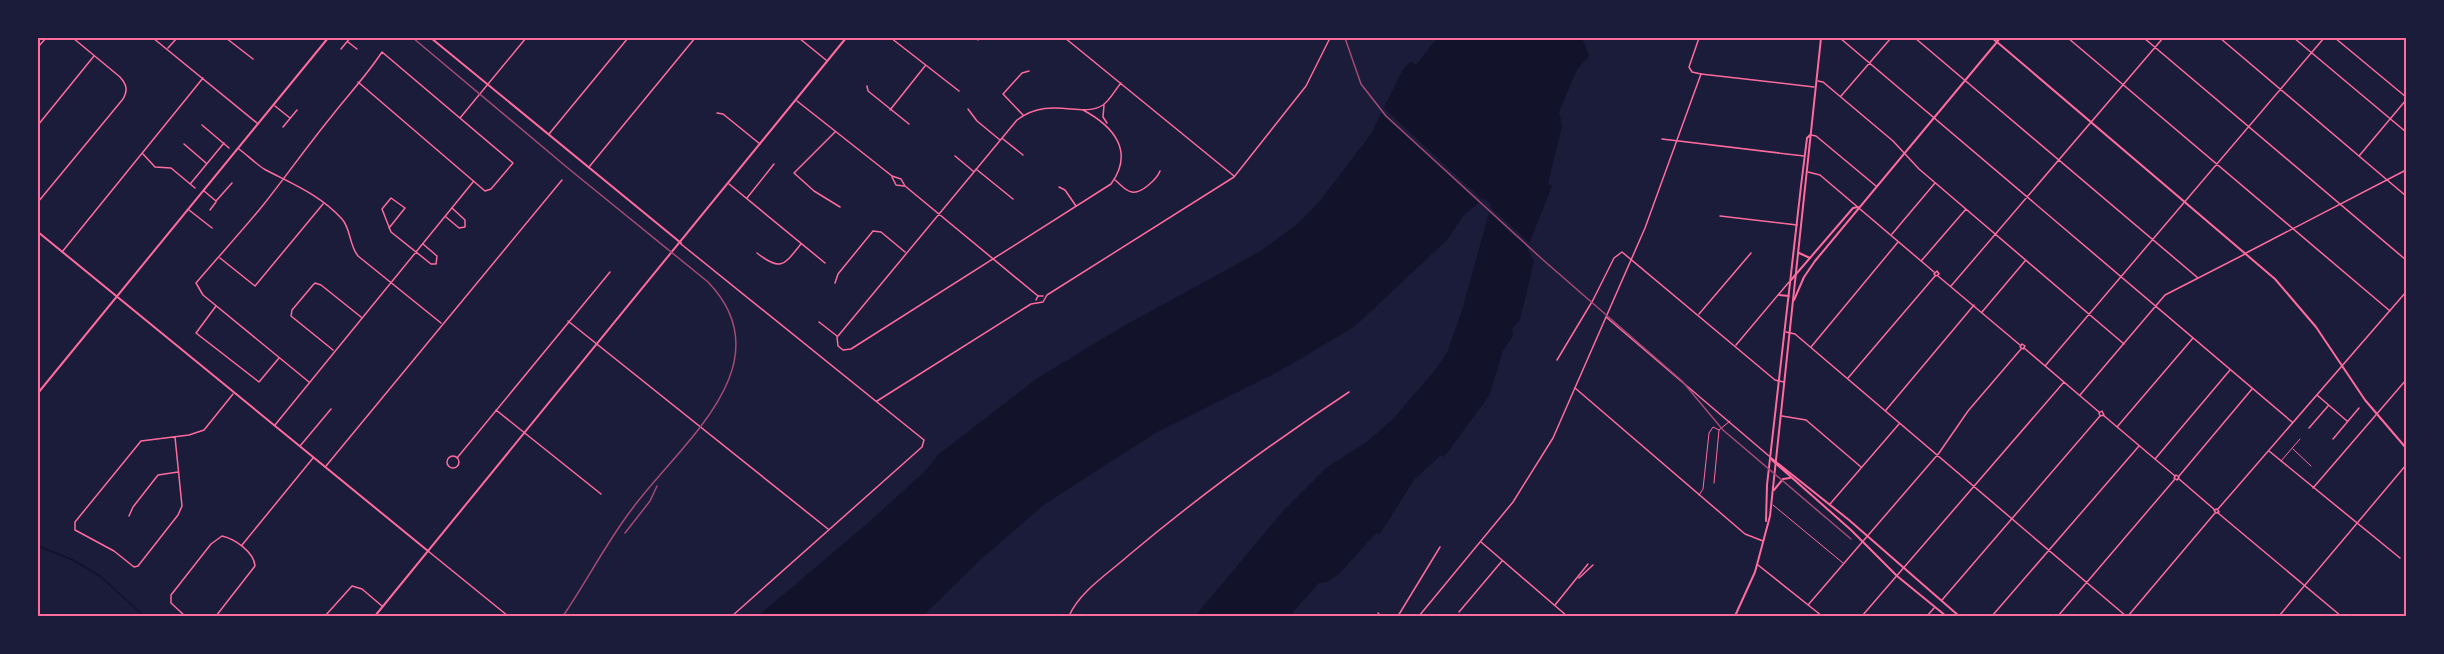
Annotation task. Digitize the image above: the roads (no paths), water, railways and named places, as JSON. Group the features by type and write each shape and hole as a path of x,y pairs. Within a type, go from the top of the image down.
{"main road":[{"path":"38,393 327,38"},
{"path":"430,38 681,243"},
{"path":"375,616 846,38"},
{"path":"1767,522 1765,516 1779,382 1791,280 1810,157 1810,135 1821,38"},
{"path":"1992,38 2246,253 2297,303 2376,415 2406,448"},
{"path":"1791,280 1876,186 2000,38"},
{"path":"1735,616 1757,565 1771,505 1799,252 1804,156 1807,138 1810,135"},
{"path":"1793,303 1808,269 1857,207"},
{"path":"38,232 233,394 428,551"},
{"path":"1799,252 1810,258"},
{"path":"1779,295 1789,296"},
{"path":"1771,458 1830,504 1959,616"},
{"path":"1771,458 1776,466 1862,540 1897,576 1946,616"},
{"path":"1773,492 1782,479 1790,478"}],"street":[{"path":"38,47 46,38"},
{"path":"38,202 125,94 126,83 73,38"},
{"path":"153,38 258,124"},
{"path":"168,49 177,38"},
{"path":"226,38 253,59"},
{"path":"341,49 350,38"},
{"path":"459,119 526,38"},
{"path":"549,135 628,38"},
{"path":"589,168 695,38"},
{"path":"799,38 827,60"},
{"path":"891,38 959,91"},
{"path":"1065,38 1234,177"},
{"path":"877,400 1037,301 1043,302 1044,297 1234,177 1306,86 1330,38"},
{"path":"1699,38 1689,67 1692,72 1815,87"},
{"path":"1840,38 2292,422"},
{"path":"1840,97 1891,38"},
{"path":"1915,38 2198,278"},
{"path":"2068,38 2390,311"},
{"path":"2144,38 2406,260"},
{"path":"1951,286 2163,38"},
{"path":"2220,38 2406,196"},
{"path":"2294,38 2406,132"},
{"path":"2045,366 2324,38"},
{"path":"2336,38 2406,98 2359,156"},
{"path":"347,41 357,49"},
{"path":"309,382 216,306 200,292 196,284 220,258 284,178 358,82 382,52 513,163 487,191 358,82"},
{"path":"38,125 95,55"},
{"path":"890,110 925,66"},
{"path":"1024,116 1003,94 1022,73 1029,71"},
{"path":"1419,616 1514,502 1553,438 1632,257 1678,141 1701,74"},
{"path":"62,252 203,78"},
{"path":"1816,81 1822,82 1840,97 1935,183 2124,344"},
{"path":"819,322 837,337 838,345 843,350 851,349 1105,189 1114,179 1120,154 1117,138 1103,117 1104,104 1121,83"},
{"path":"867,86 868,92 909,124"},
{"path":"796,100 892,177 896,185 905,186"},
{"path":"837,337 1001,139 1024,116 1050,107 1083,110 1104,104"},
{"path":"273,105 290,119"},
{"path":"968,109 977,121 1023,155"},
{"path":"1083,110 1108,126"},
{"path":"283,128 297,111"},
{"path":"717,113 723,114 760,145"},
{"path":"202,125 230,147"},
{"path":"835,131 794,172 814,191 840,207"},
{"path":"1810,135 1816,136 1876,186"},
{"path":"1662,139 1810,157"},
{"path":"190,184 224,142"},
{"path":"184,144 207,164"},
{"path":"238,148 266,170 301,186 343,220 350,245 358,256 442,324"},
{"path":"142,153 155,167 169,167 195,188"},
{"path":"955,156 1013,199"},
{"path":"747,198 774,164"},
{"path":"2080,395 2169,292 2406,170"},
{"path":"1114,179 1129,191 1136,192 1156,179 1160,171"},
{"path":"1808,172 1820,175 1934,272 1938,272 1938,276 2020,345 2024,345 2024,348 2099,412 2103,412 2103,416 2175,478 2341,616"},
{"path":"892,177 901,179 905,186 993,259 1038,296 1044,297"},
{"path":"324,467 562,180"},
{"path":"274,426 474,182"},
{"path":"210,210 231,183"},
{"path":"1891,235 1935,183"},
{"path":"729,184 825,263"},
{"path":"1059,187 1065,190 1076,207"},
{"path":"204,190 216,201"},
{"path":"389,228 405,208 392,198 382,209 389,228 431,264 437,263 437,256 423,244"},
{"path":"220,258 255,286 323,204"},
{"path":"445,216 459,228 465,227 465,220 452,208"},
{"path":"188,209 212,228"},
{"path":"1921,261 1966,209"},
{"path":"1720,216 1800,225"},
{"path":"835,283 838,274 873,231 881,232 906,252"},
{"path":"1810,347 1899,242"},
{"path":"681,243 921,435 924,442 922,447 732,616"},
{"path":"757,253 770,263 778,265 787,261 801,243"},
{"path":"1557,360 1617,253 1622,252 1632,257 1779,382 1785,382"},
{"path":"1698,314 1751,253"},
{"path":"1982,312 2026,260"},
{"path":"457,458 610,272"},
{"path":"1934,272 1935,276"},
{"path":"1848,379 1935,276 1938,276"},
{"path":"1735,345 1791,280"},
{"path":"334,351 291,316 292,310 315,283 321,285 361,318"},
{"path":"1785,332 1810,347 2127,616 2406,292"},
{"path":"1037,301 1038,296"},
{"path":"1885,411 1974,305"},
{"path":"216,306 196,333 259,382 279,357"},
{"path":"1605,316 1771,458"},
{"path":"568,321 829,530"},
{"path":"2117,427 2193,338"},
{"path":"1808,605 1937,456 1968,411 2020,349 2024,348"},
{"path":"2155,459 2230,370"},
{"path":"2313,488 2406,380"},
{"path":"1863,616 2064,382"},
{"path":"1575,388 1747,536 1764,541"},
{"path":"2058,616 2252,388"},
{"path":"1069,616 1082,597 1196,500 1288,432 1348,392"},
{"path":"175,437 182,497 178,515 136,567 74,527 75,522 141,441 175,437 204,430 233,394"},
{"path":"2316,394 2347,422"},
{"path":"2309,428 2329,405"},
{"path":"2333,439 2360,408"},
{"path":"300,447 331,409"},
{"path":"495,410 601,494"},
{"path":"2099,412 2100,416"},
{"path":"1781,416 1806,420 1861,467"},
{"path":"1941,601 2100,416 2103,416"},
{"path":"1830,504 1900,423"},
{"path":"1992,616 2139,446"},
{"path":"2268,451 2400,558"},
{"path":"241,546 313,458"},
{"path":"2279,616 2406,465"},
{"path":"129,516 158,475 179,472"},
{"path":"182,497 187,497"},
{"path":"184,616 171,603 174,589 215,540 226,537 251,555 255,566 216,616"},
{"path":"1481,542 1567,616"},
{"path":"1398,616 1440,547"},
{"path":"428,551 508,616"},
{"path":"1459,612 1502,561"},
{"path":"1555,606 1588,564"},
{"path":"1578,578 1593,565"},
{"path":"1757,565 1765,568 1822,616"},
{"path":"325,616 352,586 362,588 383,606"},
{"path":"1927,616 1935,607"}],"lane":[{"path":"1714,483 1719,430 1730,421"},
{"path":"1699,495 1703,489 1709,433 1713,427 1719,430"},
{"path":"2281,461 2300,439"},
{"path":"2292,448 2311,466"},
{"path":"1711,505 1712,501"},
{"path":"1771,505 1776,506 1843,563"}],"waterway":[{"path":"38,546 73,560 100,576 144,616"}],"railway":[{"path":"413,38 708,282 729,313 736,343 731,373 717,402 698,431 632,509 563,616"},
{"path":"1345,38 1361,84 1386,116 1542,259 1682,381 1723,430 1851,539"},
{"path":"625,533 650,501 657,486"}]}
